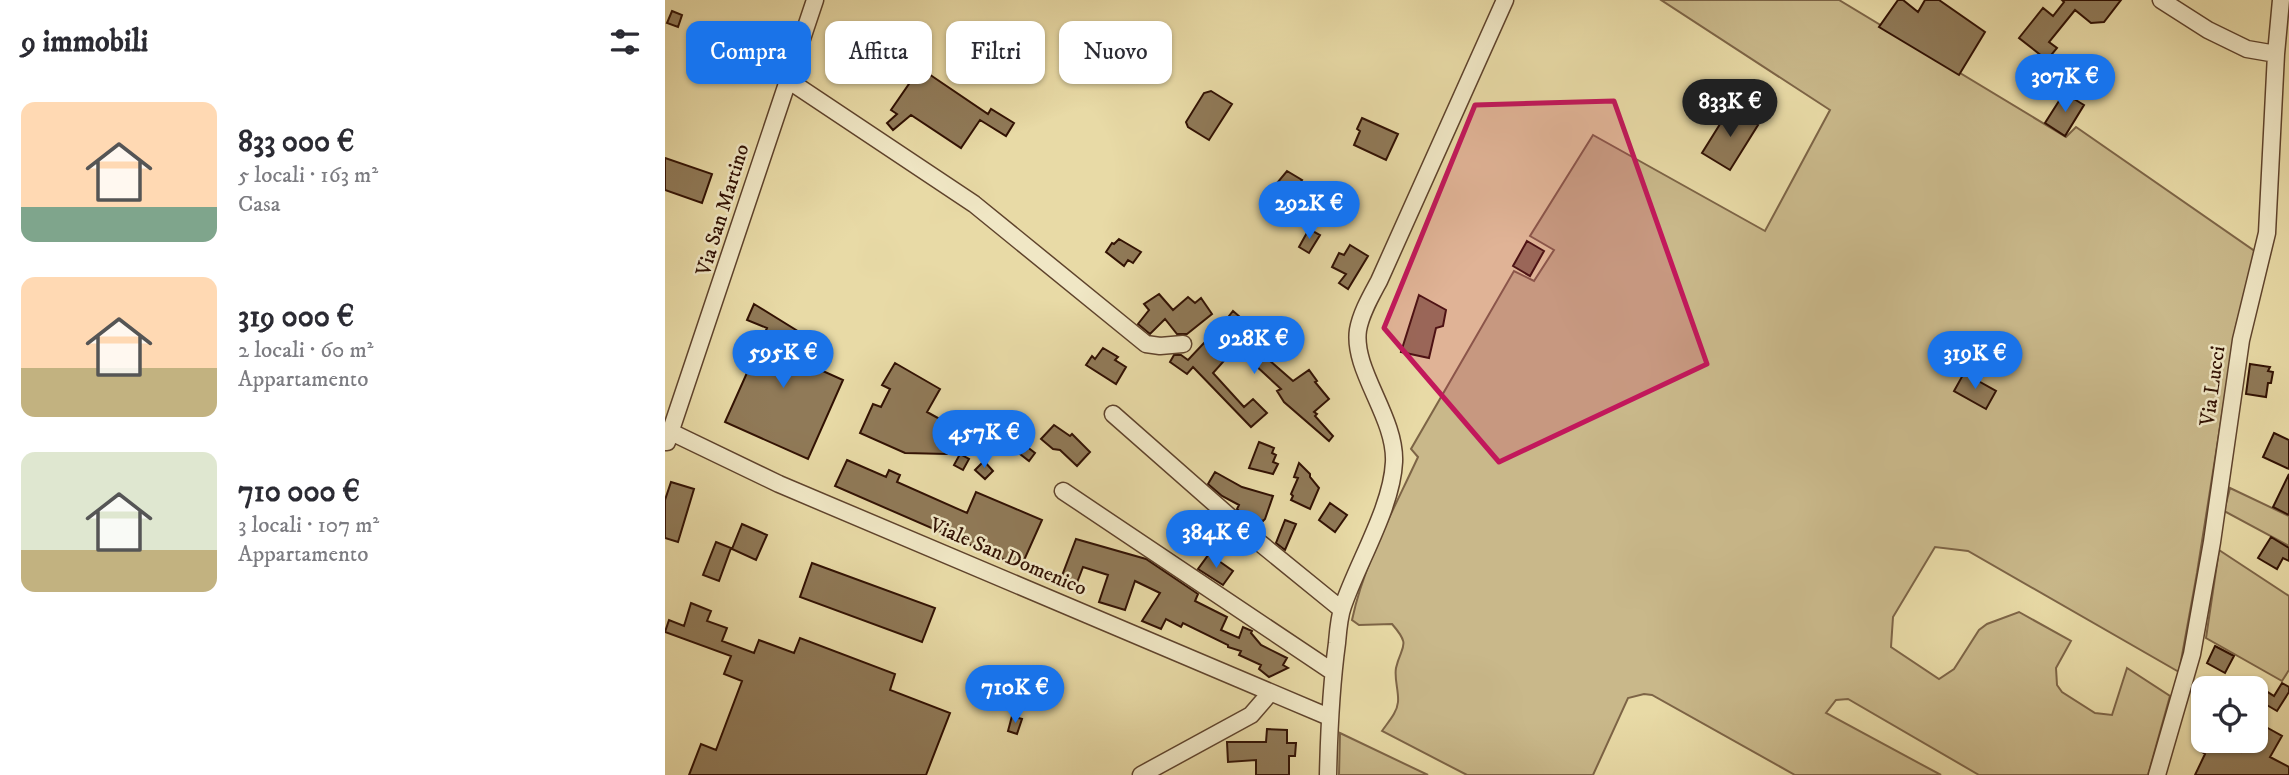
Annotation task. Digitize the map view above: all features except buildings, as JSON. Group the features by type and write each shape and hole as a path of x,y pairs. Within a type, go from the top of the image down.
{"street":[{"name":"Via San Martino","path":"808,21 815,0"},
{"path":"1328,775 1329,717 1341,609 1392,482 1394,459 1392,436 1363,363 1358,329 1369,299 1505,0"},
{"path":"2161,0 2208,30 2247,49 2276,54"},
{"name":"Via Lucci","path":"2157,775 2192,654 2212,542 2241,340 2267,233 2281,0"},
{"name":"Via San Martino","path":"667,442 787,84"},
{"path":"794,84 974,204 1146,344 1183,344"},
{"path":"1113,414 1255,539 1341,609"},
{"name":"Viale San Domenico","path":"667,442 779,484 1329,717"},
{"path":"1063,491 1333,672"},
{"path":"1140,775 1251,715 1270,693"}],"highlighted area":[{"path":"1614,101 1707,364 1499,462 1384,328 1475,105"}],"shaded area":[{"path":"1661,0 1839,0 2066,137 2076,127 2256,252 2236,326 2179,672 1968,551 1935,547 1893,617 1891,647 1939,679 1954,669 1979,630 1987,624 2019,612 2071,641 2056,668 2057,685 2062,692 2095,713 2112,715 2127,668 2170,696 2148,775 1979,775 1848,699 1836,700 1826,713 1941,775 1795,775 1652,695 1644,694 1628,698 1593,775 1467,775 1382,731 1397,706 1396,672 1403,642 1392,624 1359,625 1352,620 1364,578 1418,457 1411,449 1514,271 1534,281 1554,250 1530,236 1593,135 1765,231 1830,110"},
{"path":"2230,488 2289,516 2289,546 2224,511"},
{"path":"2219,550 2289,596 2289,670 2282,681 2206,638"},
{"path":"1340,733 1428,775 1339,775"}]}
